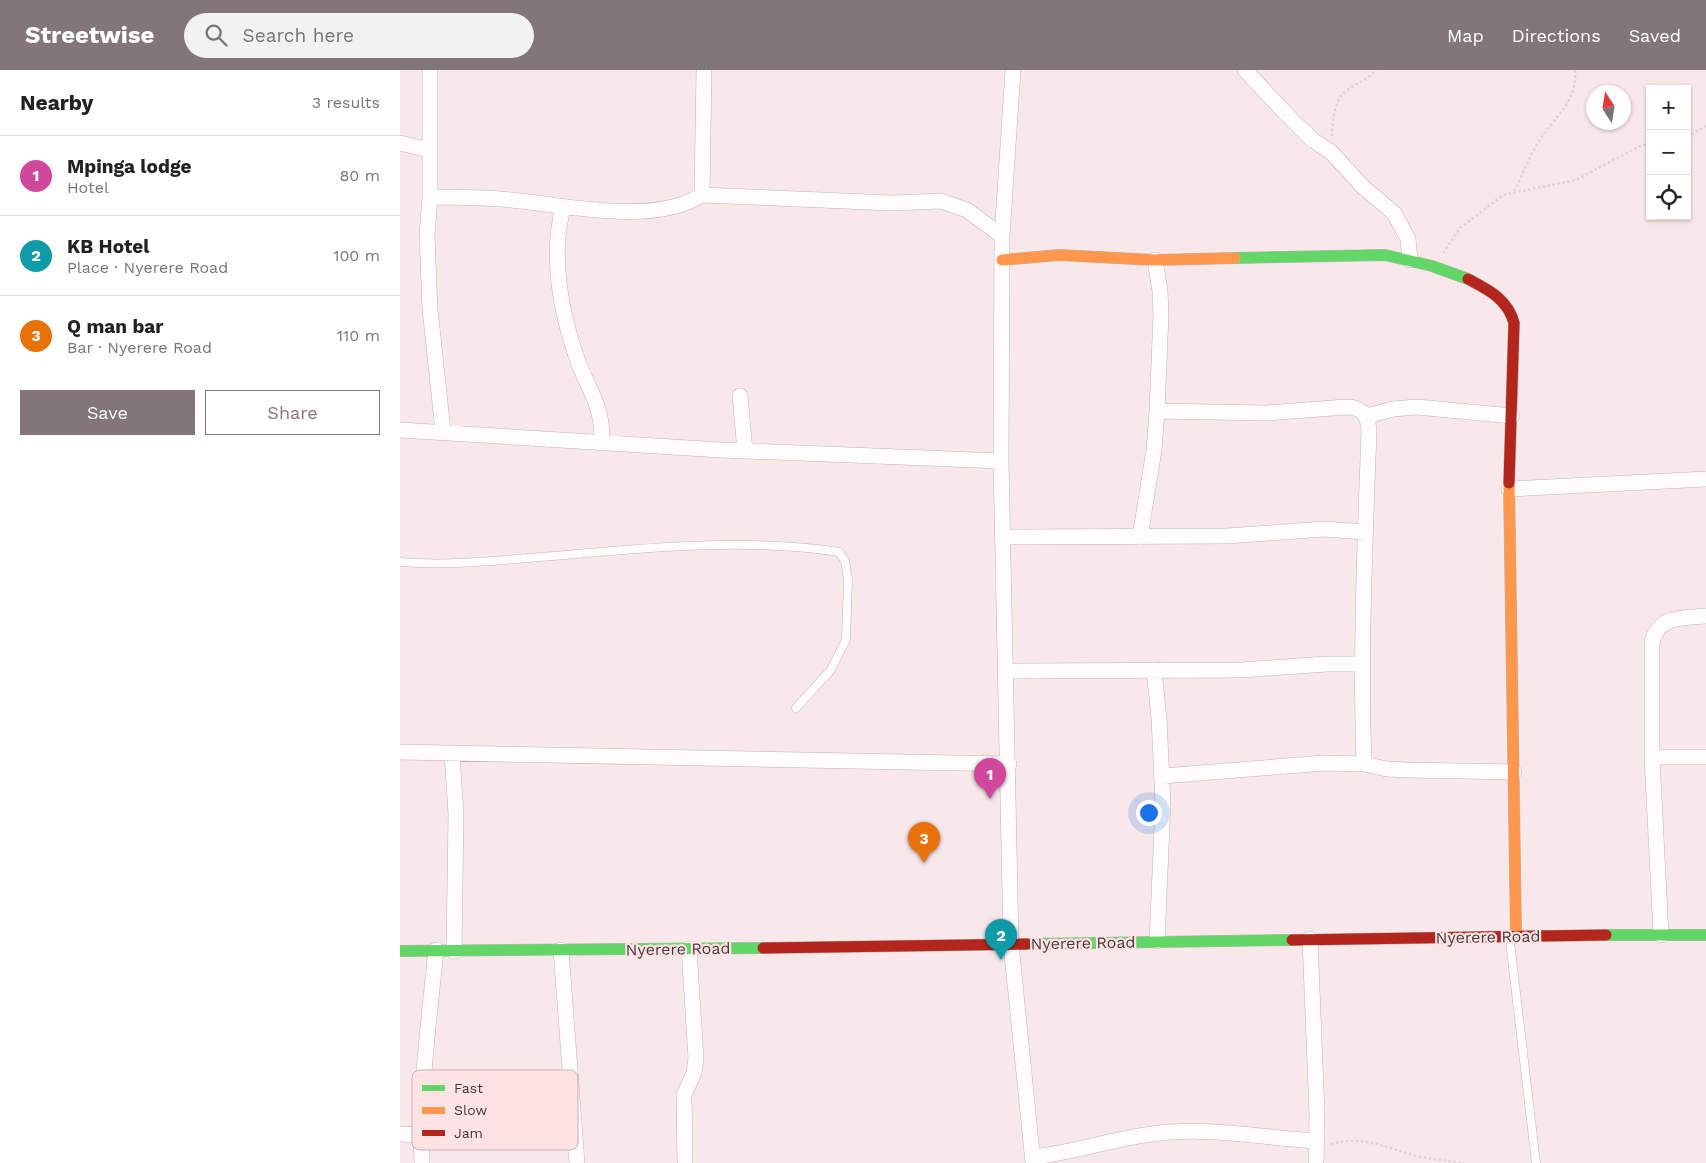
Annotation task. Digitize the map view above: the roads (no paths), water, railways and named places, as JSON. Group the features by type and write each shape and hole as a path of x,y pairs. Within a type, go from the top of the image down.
{"main road":[{"path":"1002,260 1059,255 1155,260 1385,255 1434,267 1466,279 1492,294 1506,305 1511,313 1515,334 1509,489 1514,772 1513,936"},
{"name":"Nyerere Road","path":"400,951 689,949 1513,936 1706,935"}],"street":[{"path":"430,70 430,197 426,235 430,309 443,431"},
{"path":"702,195 704,70"},
{"path":"1013,70 1002,236 1001,461 1011,944 1032,1160 1154,1133 1215,1132 1316,1152 1310,939"},
{"path":"1245,70 1303,130 1331,152 1364,188 1397,217 1408,239 1410,260"},
{"path":"400,143 429,150"},
{"path":"430,197 512,200 562,208 638,211 687,205 702,195 892,203 941,201 967,210 1002,236"},
{"path":"562,208 557,237 560,288 577,358 600,409 602,442"},
{"path":"1140,537 1154,450 1157,411 1161,314 1155,260"},
{"path":"740,396 744,451"},
{"path":"1157,411 1266,413 1346,407 1358,408 1367,416 1369,431 1362,664 1364,764"},
{"path":"1367,416 1393,409 1417,407 1512,416"},
{"path":"400,430 443,431 744,451 1001,461"},
{"path":"1509,489 1706,479"},
{"path":"1003,537 1227,536 1312,529 1365,532"},
{"path":"1661,935 1652,757 1652,651 1654,635 1659,626 1666,621 1706,616"},
{"path":"1006,670 1241,670 1327,664 1362,664"},
{"path":"1154,670 1162,776 1157,941"},
{"path":"400,752 1008,764"},
{"path":"452,753 456,823 454,951"},
{"path":"1652,757 1706,756"},
{"path":"1162,776 1324,763 1364,764 1387,769 1514,772"},
{"path":"684,1163 684,1095 694,1073 696,1058 689,949"},
{"path":"426,1070 436,950"},
{"path":"561,950 570,1070"},
{"path":"422,1150 422,1163"},
{"path":"576,1150 577,1163"}],"lane":[{"path":"400,562 462,564 643,548 705,546 786,548 839,552 845,560 848,579 846,640 830,671 796,708"},
{"path":"1513,936 1536,1163"}],"place":[{"name":"Mpinga lodge","path":"990,799"},
{"name":"Q man bar","path":"924,863"},
{"name":"KB Hotel","path":"1001,960"}]}
